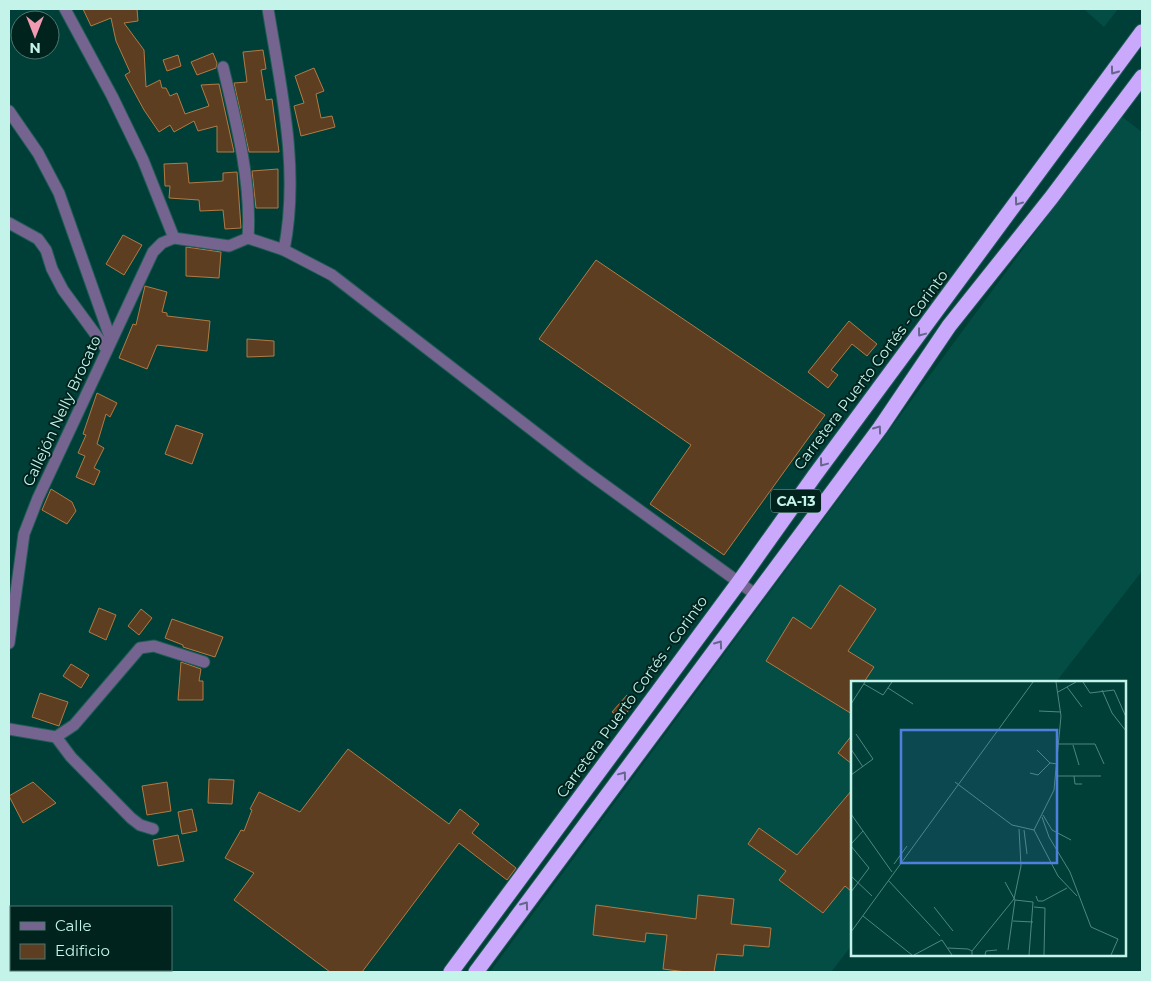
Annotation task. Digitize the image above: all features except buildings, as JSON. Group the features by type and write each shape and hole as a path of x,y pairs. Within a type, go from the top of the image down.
{"highway":[{"name":"Carretera Puerto Cortés - Corinto","path":"451,972 1142,32"},
{"name":"CA-13","path":"476,972 880,428 949,326 1051,198 1142,77"},
{"path":"499,906 513,922"}],"street":[{"path":"65,9 112,96 143,160 174,238 229,246 248,238 284,250 332,275 584,470 755,594"},
{"path":"268,9 290,149 292,190 290,220 284,250"},
{"path":"223,67 239,130 248,199 248,238"},
{"path":"9,111 38,153 59,192 109,345"},
{"path":"9,223 38,239 46,250 52,269 63,290 109,345"},
{"name":"Callejón Nelly Brocato","path":"9,639 24,534 38,498 153,252 162,242 174,238"},
{"path":"56,738 74,725 140,648 154,646 204,662"},
{"path":"9,729 56,738 70,757 131,818 140,825 153,829"}],"shaded area":[{"path":"1084,9 1118,9 1104,27"},
{"path":"1121,116 1142,132 1142,571 1057,681 851,681 851,946 831,972 490,972"}]}
